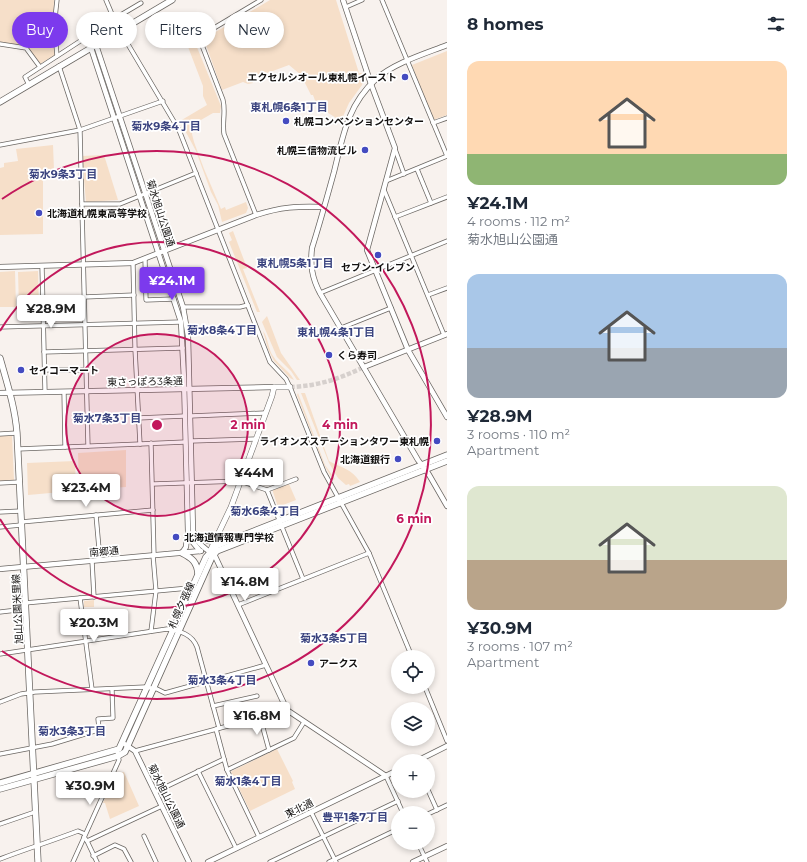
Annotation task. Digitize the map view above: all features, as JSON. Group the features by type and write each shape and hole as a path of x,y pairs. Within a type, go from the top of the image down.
{"main road":[{"path":"137,21 171,1"},
{"path":"0,102 90,48"},
{"name":"旭山公園米里線","path":"0,358 16,413 38,862"},
{"path":"218,543 274,387"},
{"name":"東さっぽろ3条通","path":"274,387 290,387"},
{"name":"札幌夕張線","path":"0,783 34,776 125,752 126,744 212,553 281,523 423,467 447,455"},
{"name":"札幌夕張線","path":"423,467 447,461"},
{"name":"札幌夕張線","path":"176,631 198,574 218,543 281,523"},
{"path":"182,553 194,561 197,566 198,574"},
{"name":"札幌夕張線","path":"0,788 34,776"}],"street":[{"path":"57,0 55,12 57,56"},
{"path":"106,0 111,12"},
{"path":"256,215 224,134 223,100 200,40 204,34 261,0"},
{"path":"343,0 371,84 404,174"},
{"path":"346,7 362,0"},
{"path":"382,0 447,156 386,181"},
{"path":"126,12 141,3"},
{"path":"0,44 26,48 40,67"},
{"path":"29,85 25,76 76,44"},
{"path":"447,44 407,61 384,73 371,84 358,100 346,122 311,256 313,276 320,292 447,506"},
{"name":"菊水旭山公園通","path":"95,48 120,116 143,195 162,252 183,307 188,336 187,389 190,540 200,551"},
{"name":"菊水旭山公園通","path":"95,48 114,118 143,195"},
{"path":"130,48 179,130 270,362 286,379 290,387 324,472 369,554 409,650"},
{"path":"59,66 80,130 88,446"},
{"path":"0,145 80,130 163,101"},
{"path":"433,123 447,118"},
{"path":"395,148 367,247 408,350 447,417"},
{"path":"417,169 431,203"},
{"path":"82,204 120,204 196,173"},
{"path":"364,367 446,334 428,295 384,189"},
{"path":"396,217 447,196"},
{"path":"0,267 133,263 256,215 276,209 286,207 324,207"},
{"path":"320,292 447,241"},
{"name":"菊水旭山公園通","path":"162,252 181,322 187,389"},
{"path":"145,259 146,300 174,299"},
{"path":"133,263 135,350 140,444"},
{"path":"42,266 45,392"},
{"path":"428,295 447,288"},
{"path":"84,296 134,295"},
{"path":"183,307 240,307 248,305"},
{"path":"340,328 391,308"},
{"path":"0,327 181,322"},
{"path":"44,352 183,348"},
{"path":"45,370 86,370"},
{"name":"東さっぽろ3条通","path":"0,393 274,387"},
{"path":"64,392 65,447"},
{"path":"138,418 265,413"},
{"path":"0,434 17,433"},
{"path":"18,449 256,438"},
{"path":"151,443 156,591 151,631"},
{"path":"153,484 240,481 267,490 296,479"},
{"path":"0,483 20,482"},
{"path":"267,490 303,579"},
{"path":"0,527 21,523 153,510"},
{"path":"0,512 21,511"},
{"path":"96,515 100,560"},
{"path":"190,532 201,539 218,543"},
{"path":"190,532 203,547 212,553 287,710 386,776 400,806"},
{"path":"182,553 186,547 190,532"},
{"name":"南郷通","path":"0,569 200,551 212,553"},
{"path":"238,605 369,554"},
{"path":"92,561 94,597"},
{"path":"0,612 26,606 80,598 192,588"},
{"path":"80,598 92,689"},
{"path":"0,654 167,628 190,636 196,644 207,682 227,770 259,837"},
{"path":"0,702 30,692 151,688 165,693 266,666"},
{"path":"0,754 52,744 98,730 98,719 113,718 112,689"},
{"path":"428,694 447,741"},
{"path":"213,706 257,696"},
{"path":"135,752 287,710"},
{"path":"260,717 269,750"},
{"path":"227,770 294,738 304,722"},
{"name":"菊水旭山公園通","path":"126,744 135,752 189,862"},
{"path":"431,754 447,746"},
{"path":"73,862 119,760 118,753"},
{"path":"155,792 224,759"},
{"path":"198,771 236,848"},
{"name":"東北通","path":"208,862 391,774"},
{"path":"432,798 437,810 447,805"},
{"path":"270,862 398,801"},
{"path":"87,841 162,806"},
{"path":"0,824 36,812"},
{"path":"311,812 335,861"},
{"path":"0,860 78,831 85,836 96,862"},
{"path":"329,862 335,861 391,833"},
{"path":"144,836 156,862"},
{"path":"93,856 115,845 124,849 131,862"},
{"path":"413,862 447,846"},
{"path":"422,850 427,862"}],"shaded area":[{"path":"0,0 54,0 54,12 12,12 12,44 0,42"},
{"path":"270,0 336,0 359,73 362,73 364,79 362,85 349,103 341,121 317,106 313,95 311,95 301,75 289,65 251,79 253,83 248,84 243,82 222,90 207,48 216,48 216,32 224,27 224,48 284,48 284,12 250,12"},
{"path":"28,48 55,48 55,55 40,64"},
{"path":"188,48 197,48 221,106 220,113 213,113 194,124 192,134 204,169 221,209 225,207 226,210 246,202 248,208 246,213 222,222 218,205 211,192 196,151 180,121 207,105 203,96 203,86"},
{"path":"447,51 447,115 433,120 412,65"},
{"path":"53,145 54,170 43,171 43,234 0,235 0,168 4,167 4,163 18,161 16,149"},
{"path":"104,155 118,200 86,202 82,156"},
{"path":"233,231 247,268 243,269 260,312 257,312 229,242 232,240 229,233"},
{"path":"15,271 16,307 0,307 0,272"},
{"path":"38,271 39,307 19,308 18,272"},
{"path":"267,316 281,353 300,380 297,380 291,371 277,357 262,322"},
{"path":"263,331 273,356 294,380 290,378 274,361 268,349"},
{"path":"298,393 325,465 335,479 333,480 324,465 297,395"},
{"path":"301,393 305,393 329,461 350,471 360,482 350,486 349,484 346,485 338,478 329,463"},
{"path":"0,436 12,436 14,480 0,481"},
{"path":"126,450 126,487 79,490 78,453"},
{"path":"75,461 76,488 73,491 28,495 27,463"},
{"path":"289,484 296,500 278,507 273,490"},
{"path":"94,600 94,607 84,607 84,601"},
{"path":"277,749 293,781 292,782 295,789 250,811 231,772"},
{"path":"124,772 139,806 110,819 105,803 103,803 115,774"}],"tunnel":[{"path":"290,387 328,381 364,367"}],"place":[{"name":"エクセルシオール東札幌イースト","path":"405,77"},
{"name":"札幌コンベンションセンター","path":"286,121"},
{"name":"札幌三信物流ビル","path":"365,150"},
{"name":"北海道札幌東高等学校","path":"39,213"},
{"name":"セブン-イレブン","path":"378,255"},
{"name":"くら寿司","path":"329,355"},
{"name":"セイコーマート","path":"21,370"},
{"name":"ライオンズステーションタワー東札幌","path":"437,441"},
{"name":"北海道銀行","path":"398,459"},
{"name":"北海道情報専門学校","path":"176,537"},
{"name":"アークス","path":"311,663"}],"district":[{"name":"東札幌6条1丁目","path":"289,107"},
{"name":"菊水9条4丁目","path":"166,126"},
{"name":"菊水9条3丁目","path":"63,174"},
{"name":"東札幌5条1丁目","path":"295,263"},
{"name":"菊水8条4丁目","path":"222,330"},
{"name":"東札幌4条1丁目","path":"336,332"},
{"name":"菊水7条3丁目","path":"107,418"},
{"name":"菊水6条4丁目","path":"265,511"},
{"name":"菊水3条5丁目","path":"334,638"},
{"name":"菊水3条4丁目","path":"222,680"},
{"name":"菊水3条3丁目","path":"72,731"},
{"name":"菊水1条4丁目","path":"248,781"},
{"name":"豊平1条7丁目","path":"355,817"}]}
